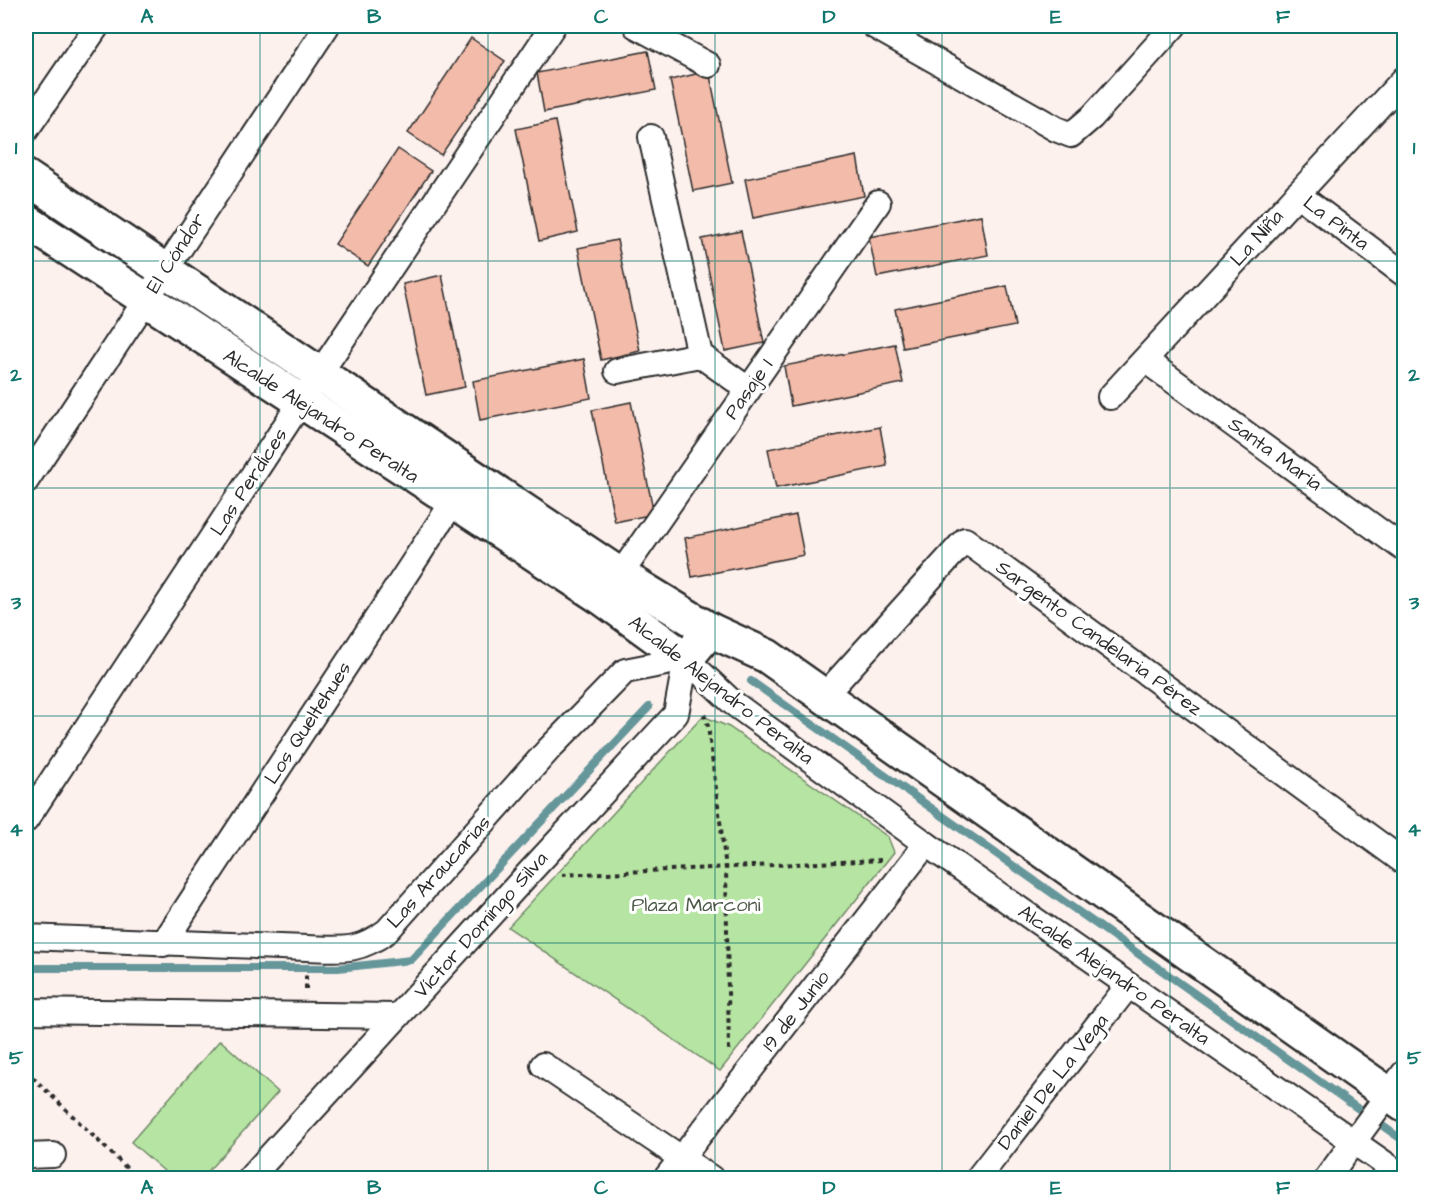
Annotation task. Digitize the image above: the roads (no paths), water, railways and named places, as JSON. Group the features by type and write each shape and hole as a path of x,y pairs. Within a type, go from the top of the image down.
{"main road":[{"name":"Alcalde Alejandro Peralta","path":"26,177 620,575 710,630 767,656 1399,1091"},
{"name":"Alcalde Alejandro Peralta","path":"26,221 602,598 686,659"},
{"path":"686,659 710,630"}],"street":[{"path":"26,130 98,26"},
{"name":"El Cóndor","path":"26,481 327,26"},
{"name":"Las Perdices","path":"26,820 320,373 553,26"},
{"path":"636,26 708,65"},
{"path":"873,26 908,33 1056,129 1071,135 1092,117 1174,26"},
{"name":"La Niña","path":"1110,397 1404,79"},
{"path":"651,137 700,355 748,389"},
{"name":"La Pinta","path":"1297,194 1404,274"},
{"name":"Pasaje I","path":"620,575 878,203"},
{"path":"617,371 700,355"},
{"name":"Santa María","path":"1145,360 1404,549"},
{"name":"Los Queltehues","path":"163,944 453,502"},
{"name":"Sargento Candelaria Pérez","path":"824,696 964,540 1404,862"},
{"name":"Alcalde Alejandro Peralta","path":"686,659 733,703 926,843 1404,1177"},
{"name":"Víctor Domingo Silva","path":"250,1179 676,714 686,659"},
{"name":"Las Araucarias","path":"26,937 163,944 353,949 371,942 387,931 549,749 625,671 686,659"},
{"name":"19 de Junio","path":"666,1179 926,843"},
{"name":"Daniel De La Vega","path":"978,1179 1128,986"},
{"path":"26,1011 398,1016"},
{"path":"543,1065 711,1179"},
{"path":"1327,1179 1399,1091"},
{"path":"26,1156 53,1155"}],"waterway":[{"path":"751,681 1404,1141"},
{"path":"26,968 338,968 411,960 649,707"}],"park label":[{"name":"Plaza Marconi","path":"696,905"}]}
